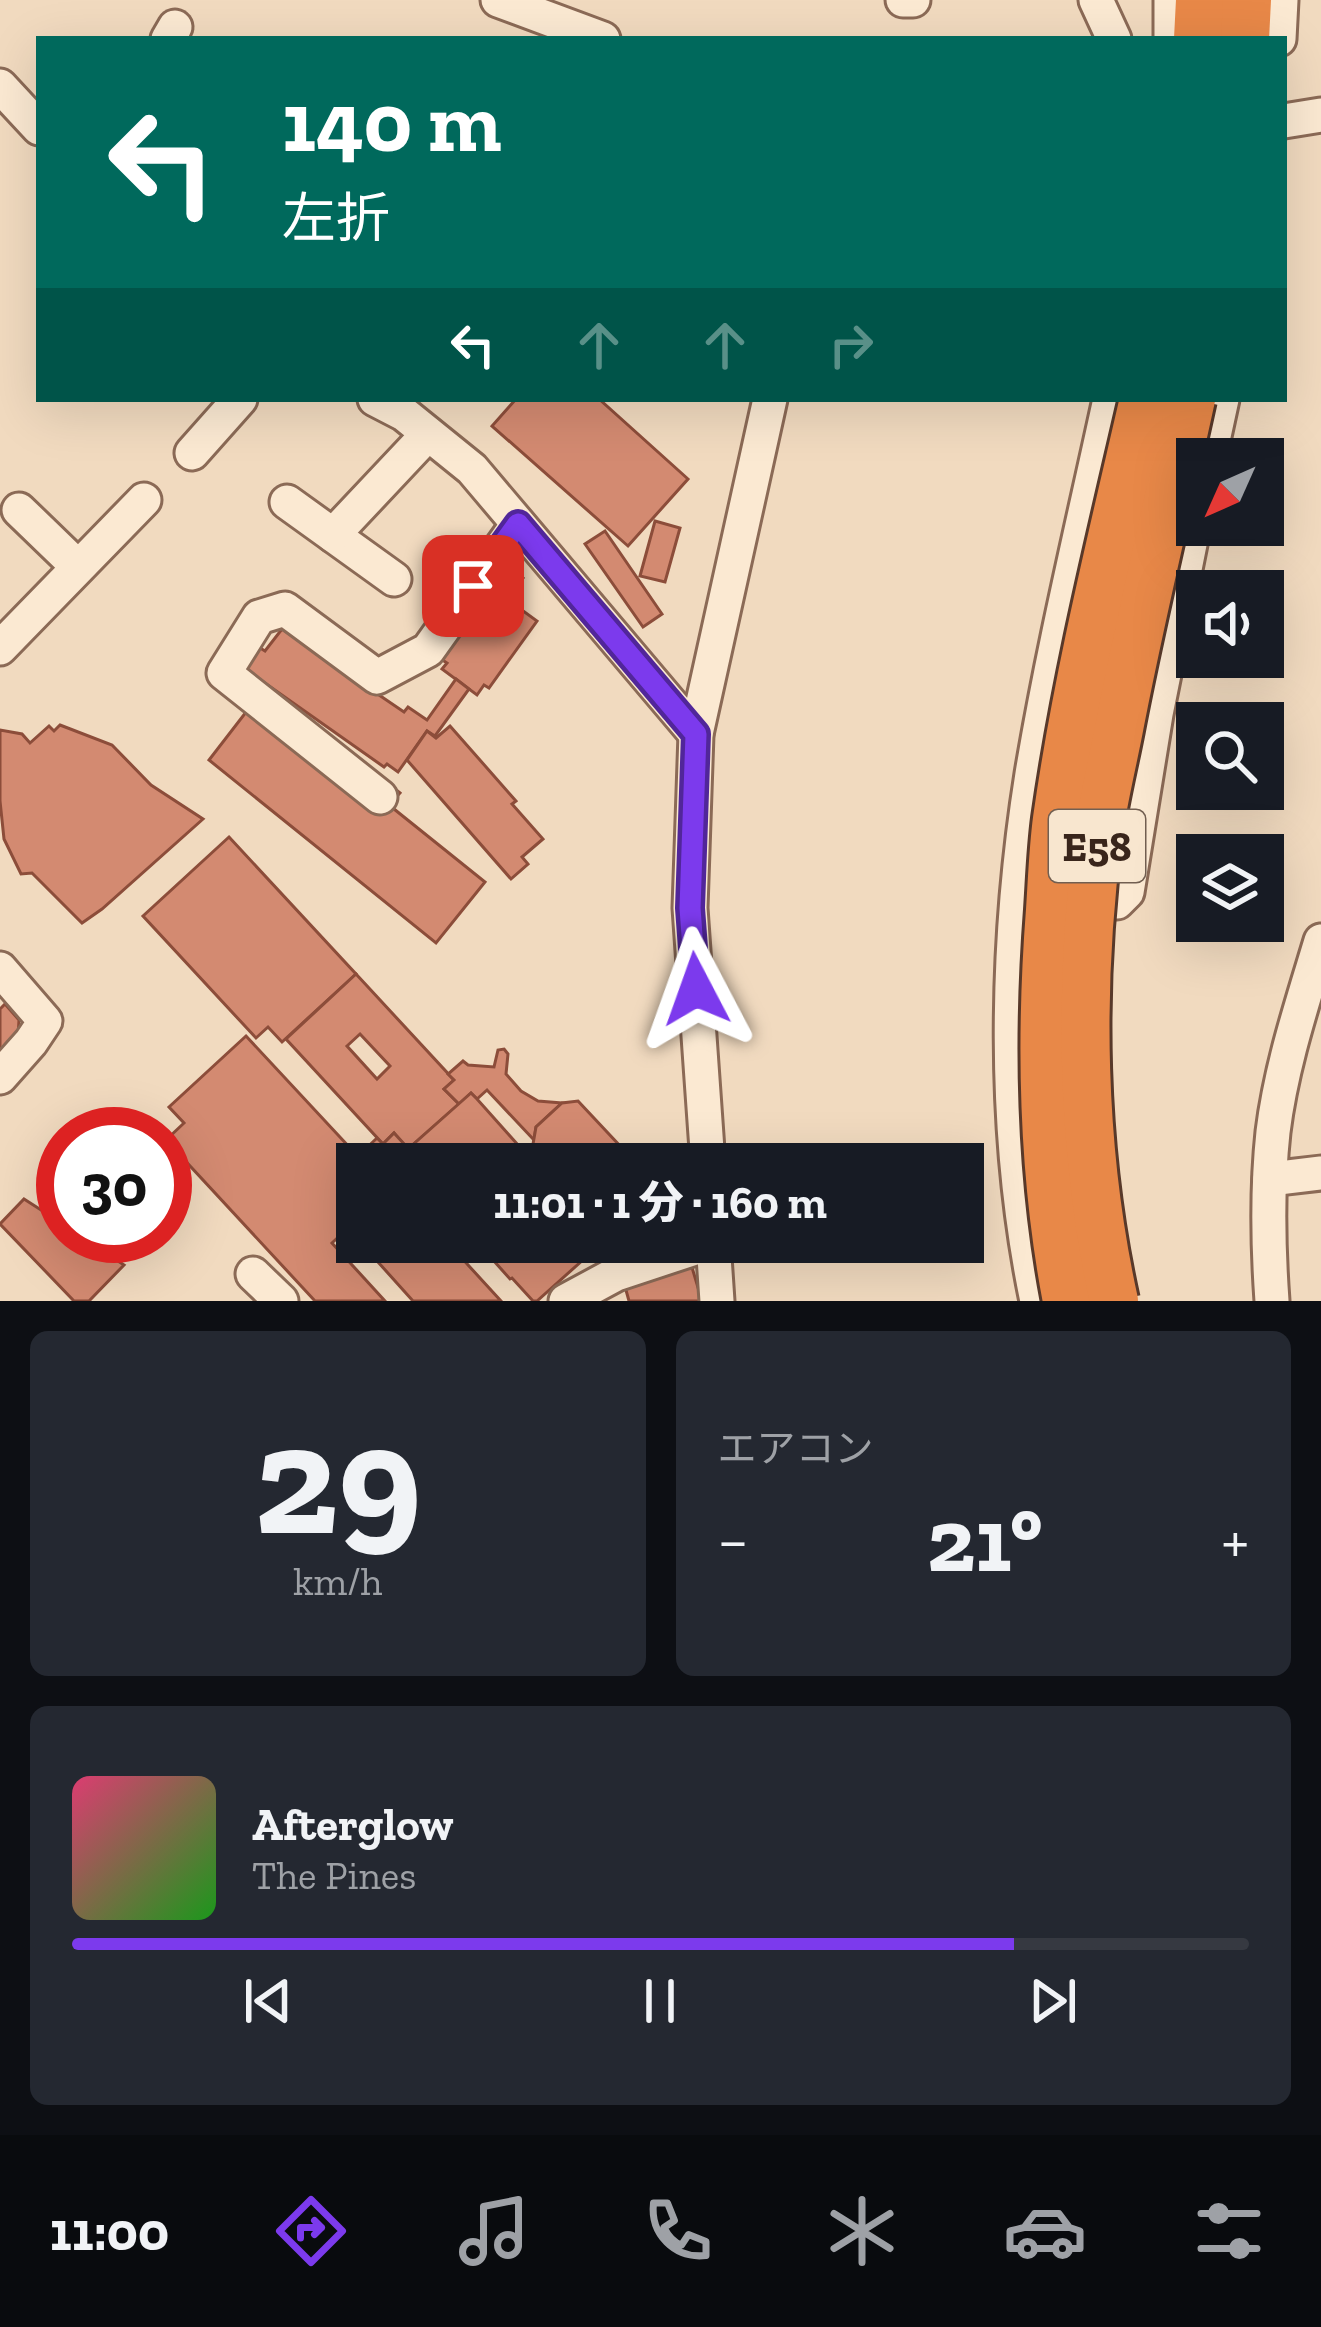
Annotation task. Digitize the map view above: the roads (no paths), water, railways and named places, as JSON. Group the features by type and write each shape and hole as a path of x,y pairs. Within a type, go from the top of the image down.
{"highway":[{"path":"1198,36 1200,0"},
{"path":"1245,36 1247,0"},
{"name":"E58","path":"1067,1301 1044,1096 1043,1001 1057,822 1084,668 1143,402"},
{"name":"E58","path":"1114,1301 1095,1181 1088,1096 1089,928 1099,834 1123,709 1190,402"}],"street":[{"path":"498,0 595,36"},
{"path":"903,0 913,0"},
{"path":"1096,0 1113,36"},
{"path":"1171,0 1171,36"},
{"path":"1279,36 1281,0"},
{"path":"0,86 36,125"},
{"path":"1287,121 1321,115"},
{"path":"191,453 237,402"},
{"path":"381,402 404,414 472,470 696,734"},
{"path":"707,1143 690,908 696,734 769,402"},
{"path":"1037,1301 1018,1176 1010,1007 1018,900 1046,700 1109,402"},
{"path":"1214,438 1221,402"},
{"path":"333,535 428,434"},
{"path":"4,635 144,500"},
{"path":"287,502 394,579"},
{"path":"19,510 78,567"},
{"path":"380,797 224,673 259,617 285,610 376,677 428,650 518,524"},
{"path":"1018,900 1117,902 1127,892 1190,546"},
{"path":"1272,1301 1268,1244 1274,1130 1291,1037 1321,941"},
{"path":"0,970 44,1021 0,1077"},
{"path":"1270,1179 1321,1173"},
{"path":"566,1301 616,1274 649,1263"},
{"path":"714,1263 717,1301"},
{"path":"253,1274 281,1301"}]}
